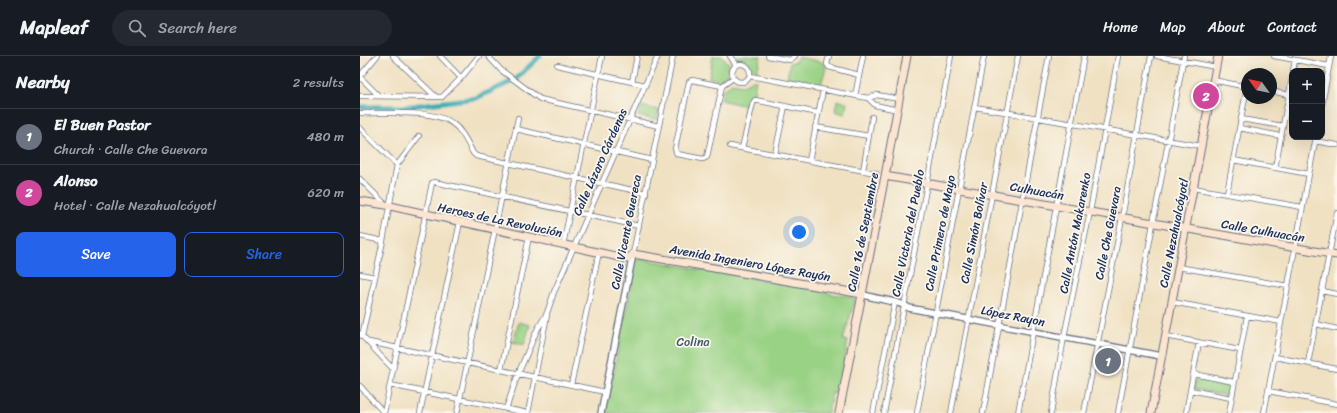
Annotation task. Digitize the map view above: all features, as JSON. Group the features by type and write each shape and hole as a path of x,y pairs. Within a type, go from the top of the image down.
{"main road":[{"name":"Calle 16 de Septiembre","path":"839,413 898,110 907,56"},
{"name":"Calle Nezahualcóyotl","path":"1151,413 1218,56"},
{"name":"Culhuacán","path":"885,176 1186,229"},
{"name":"Heroes de La Revolución","path":"360,201 628,259 633,254"},
{"name":"Calle Culhuacán","path":"1186,229 1337,255"},
{"name":"Avenida Ingeniero López Rayón","path":"633,254 862,294"}],"street":[{"path":"377,56 360,76 379,96"},
{"path":"392,56 436,97"},
{"path":"440,56 461,78"},
{"path":"360,96 445,96 479,56"},
{"path":"488,56 501,70 540,99 659,126"},
{"path":"563,244 602,56"},
{"path":"632,82 638,56"},
{"name":"Calle Lázaro Cárdenas","path":"506,409 518,374 537,330 547,313 554,292 658,56"},
{"name":"Calle Vicente Guereca","path":"601,413 673,56"},
{"path":"730,56 736,66"},
{"path":"768,56 790,60 795,56"},
{"path":"829,56 827,64 832,69 859,75"},
{"path":"855,96 863,56"},
{"name":"Calle Victoria del Pueblo","path":"884,413 951,56"},
{"name":"Calle Primero de Mayo","path":"917,413 984,56"},
{"name":"Calle Simón Bolívar","path":"951,413 1018,56"},
{"path":"983,413 1049,56"},
{"path":"1018,413 1084,56"},
{"name":"Calle Antón Makarenko","path":"1050,413 1090,212 1118,56"},
{"name":"Calle Che Guevara","path":"1084,413 1122,218 1151,56"},
{"path":"1157,56 1184,59 1216,67"},
{"path":"1274,56 1329,66"},
{"path":"1322,104 1331,56"},
{"path":"1118,413 1184,59"},
{"path":"1294,68 1296,60"},
{"path":"742,64 748,66 750,76 747,80 741,82 733,78 732,73 736,66 742,64"},
{"path":"557,65 645,85"},
{"path":"750,76 868,98 877,95 900,99"},
{"path":"722,86 692,80 689,82 676,149 677,154 703,159 707,157 722,86 733,78"},
{"path":"1214,80 1241,86"},
{"path":"809,161 823,90"},
{"path":"1275,168 1289,95 1277,92"},
{"path":"868,98 875,105 898,110"},
{"path":"742,148 754,102 756,100 818,113"},
{"path":"1227,193 1244,104"},
{"path":"775,154 785,106"},
{"path":"975,106 1201,146"},
{"path":"360,113 415,114 442,118 456,126 466,139 475,155 646,193"},
{"path":"863,171 872,117"},
{"path":"457,413 518,118"},
{"path":"1241,119 1283,126"},
{"path":"815,127 869,136"},
{"path":"360,128 397,165"},
{"path":"1239,128 1281,136"},
{"path":"516,129 652,160"},
{"path":"393,369 361,334 383,241 388,206 397,165 419,136"},
{"path":"1264,413 1316,140"},
{"path":"1320,140 1337,145"},
{"path":"730,146 876,173"},
{"path":"1233,160 1309,174"},
{"path":"360,179 388,206"},
{"path":"384,413 430,185 434,182 639,226"},
{"path":"1193,188 1302,207"},
{"path":"1308,363 1337,213"},
{"path":"420,413 460,222"},
{"path":"360,236 383,241"},
{"path":"501,370 529,237"},
{"path":"571,385 598,252"},
{"path":"1178,267 1288,286"},
{"path":"360,274 375,277"},
{"path":"1322,291 1337,294"},
{"name":"López Rayon","path":"862,294 872,298 895,302 909,308 1162,356"},
{"path":"874,413 895,302"},
{"path":"1172,302 1281,322"},
{"path":"390,385 528,413 547,313"},
{"path":"1229,413 1247,316"},
{"path":"1316,324 1337,329"},
{"path":"1165,336 1240,350"},
{"path":"368,342 605,392"},
{"path":"1186,413 1199,342"},
{"path":"1275,357 1337,368"},
{"path":"1194,374 1234,382"},
{"path":"360,386 384,413"},
{"path":"1190,390 1232,398"},
{"path":"1268,392 1337,404"},
{"path":"498,413 500,407"}],"green space":[{"path":"713,56 722,56 729,64 727,74 719,80 709,78"},
{"path":"735,56 761,56 757,71 754,70 748,63 737,59"},
{"path":"798,57 822,62 826,67 821,85 787,78 790,63 795,62"},
{"path":"756,80 753,96 749,98 746,106 721,100 724,89 732,83 743,85"},
{"path":"837,100 847,103 845,114 835,111"},
{"path":"641,106 659,110 657,120 638,116"},
{"name":"Colina","path":"637,258 718,274 720,272 848,296 855,300 843,340 848,341 839,394 832,393 828,413 605,413"},
{"path":"519,322 530,325 524,345 513,342"},
{"path":"1196,377 1231,383 1229,396 1194,389"}],"waterway":[{"path":"360,107 403,107 476,98 515,80 540,56"}],"place":[{"name":"Alonso","path":"1206,96"},
{"name":"El Buen Pastor","path":"1108,361"}]}
